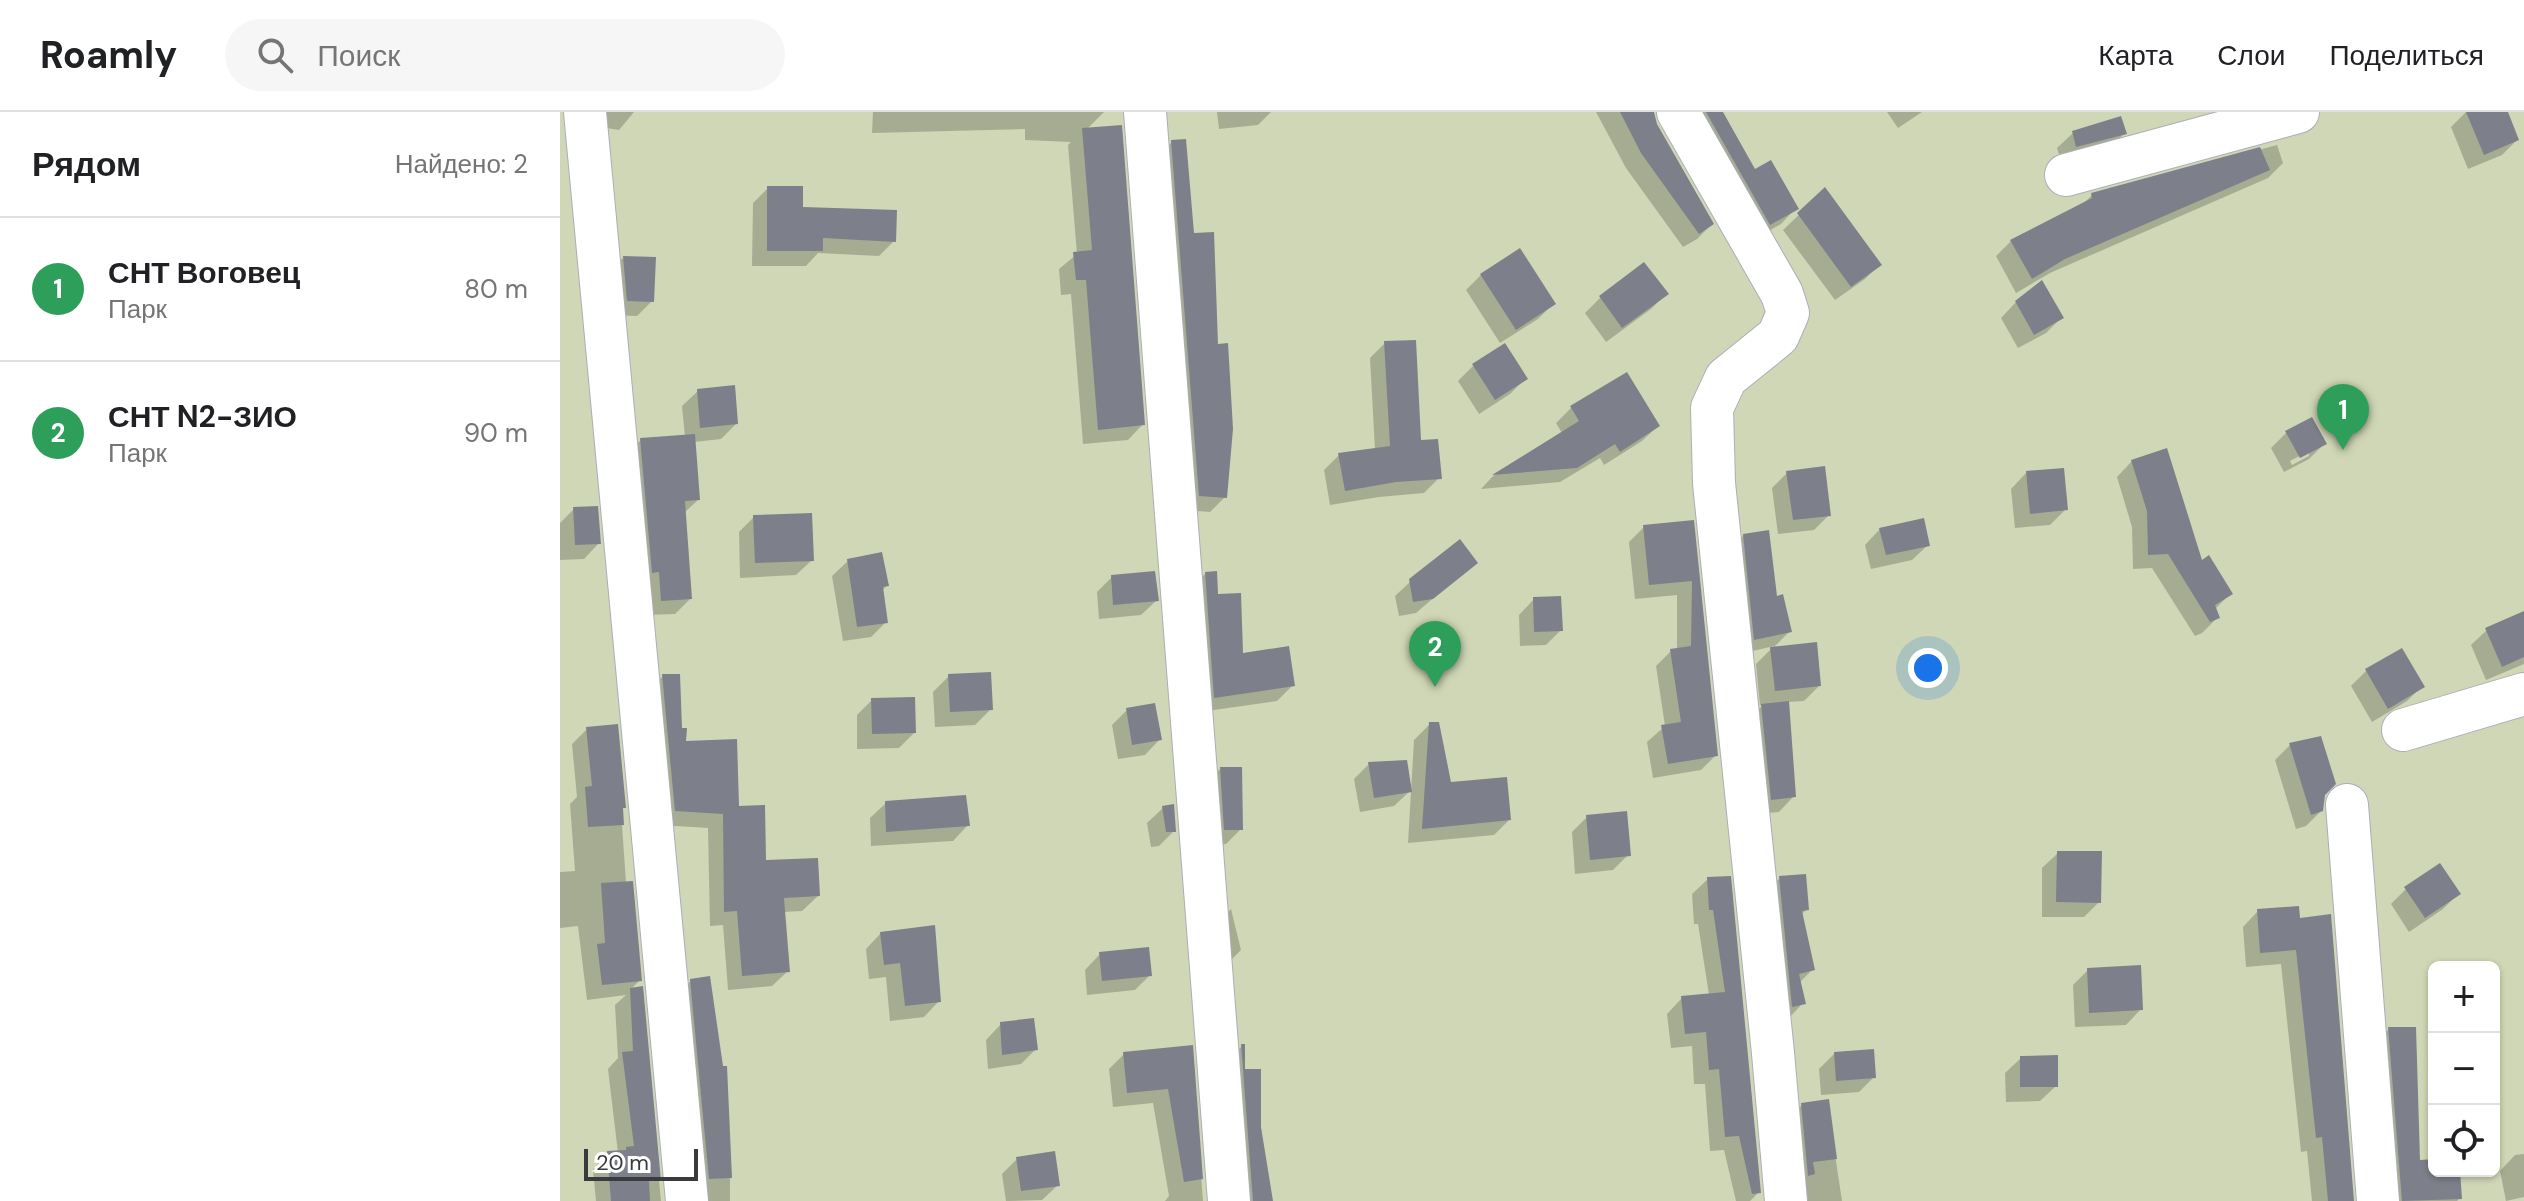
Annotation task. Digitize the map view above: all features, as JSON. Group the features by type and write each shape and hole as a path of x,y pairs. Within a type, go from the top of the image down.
{"lane":[{"path":"585,112 687,1201"},
{"path":"1145,112 1229,1201"},
{"path":"1678,112 1782,294 1788,313 1778,336 1726,378 1712,408 1714,483 1786,1201"},
{"path":"2066,175 2298,112"},
{"path":"2403,730 2524,694"},
{"path":"2347,805 2378,1201"}],"green space":[{"path":"560,112 2524,112 2524,1201 560,1201"}],"building":[{"path":"1620,112 1654,112 1657,124 1714,224 1699,234 1641,153"},
{"path":"1706,112 1723,112 1755,169 1771,160 1799,209 1770,225"},
{"path":"2466,112 2508,112 2519,140 2484,155"},
{"path":"2121,116 2127,134 2076,147 2072,131"},
{"path":"1122,125 1145,425 1098,430 1086,280 1076,280 1073,252 1092,250 1082,128"},
{"path":"1186,139 1194,233 1214,232 1218,344 1228,343 1233,429 1227,498 1199,496 1171,140"},
{"path":"2260,147 2270,170 2065,259 2032,279 2010,240 2092,198 2091,193"},
{"path":"767,186 803,186 803,207 897,210 896,242 823,238 823,251 767,251"},
{"path":"1825,187 1882,265 1851,287 1797,213"},
{"path":"1520,248 1556,304 1516,330 1480,274"},
{"path":"623,256 656,257 654,302 627,301"},
{"path":"1644,262 1669,294 1622,328 1599,296"},
{"path":"2042,280 2064,318 2034,335 2015,301"},
{"path":"1416,340 1421,440 1438,439 1442,479 1396,482 1345,491 1338,453 1390,446 1384,341"},
{"path":"1505,343 1528,379 1495,400 1472,364"},
{"path":"1627,372 1660,426 1620,452 1615,444 1577,468 1492,475 1579,421 1570,406"},
{"path":"735,385 738,424 700,428 697,389"},
{"path":"2312,417 2327,444 2300,458 2285,431"},
{"path":"695,434 700,500 685,501 692,599 661,601 659,572 652,573 640,438"},
{"path":"2167,448 2202,560 2209,555 2233,594 2215,605 2220,618 2210,622 2168,554 2148,555 2147,511 2131,460"},
{"path":"1825,466 1831,516 1793,520 1786,471"},
{"path":"2064,468 2068,510 2030,514 2026,471"},
{"path":"598,506 601,544 575,545 573,507"},
{"path":"812,513 814,561 755,563 753,515"},
{"path":"1924,518 1930,546 1886,555 1879,528"},
{"path":"1694,520 1718,756 1668,764 1661,725 1681,722 1670,649 1691,646 1692,581 1649,585 1643,525"},
{"path":"1769,530 1777,596 1783,594 1792,632 1754,640 1743,534"},
{"path":"1460,539 1478,563 1433,599 1413,602 1409,579"},
{"path":"882,552 889,586 883,587 888,623 857,627 847,559"},
{"path":"1155,571 1159,601 1113,605 1111,575"},
{"path":"1217,571 1218,594 1241,593 1243,653 1289,646 1295,686 1214,698 1205,572"},
{"path":"1561,596 1563,631 1534,632 1533,597"},
{"path":"2524,611 2524,657 2502,667 2485,628"},
{"path":"1817,642 1821,686 1775,691 1770,647"},
{"path":"2402,648 2425,687 2388,709 2365,669"},
{"path":"991,672 993,710 950,712 948,674"},
{"path":"662,674 680,674 682,728 687,728 686,741 737,739 739,806 765,805 766,860 818,858 820,896 784,898 790,972 742,976 737,911 724,912 723,814 675,811"},
{"path":"915,697 916,733 872,734 871,698"},
{"path":"1789,701 1796,797 1771,800 1761,704"},
{"path":"1155,703 1162,740 1132,745 1126,708"},
{"path":"1429,722 1439,722 1451,782 1507,777 1511,820 1422,829"},
{"path":"618,724 626,808 623,808 624,825 588,827 585,787 592,786 586,727"},
{"path":"2321,736 2336,784 2325,795 2323,811 2311,815 2289,743"},
{"path":"1407,760 1412,792 1374,798 1368,762"},
{"path":"1220,767 1242,767 1243,830 1224,830"},
{"path":"966,795 970,826 886,832 885,801"},
{"path":"1174,804 1176,832 1166,832 1162,806"},
{"path":"1627,811 1631,856 1590,860 1586,815"},
{"path":"2057,851 2102,851 2101,903 2056,902"},
{"path":"2440,863 2461,894 2425,918 2404,887"},
{"path":"1806,874 1809,910 1802,911 1815,970 1799,974 1806,1004 1792,1007 1779,876"},
{"path":"1731,876 1761,1193 1752,1194 1739,1136 1725,1137 1719,1069 1709,1070 1706,1032 1685,1034 1681,996 1725,992 1713,910 1709,910 1707,877"},
{"path":"633,881 642,981 602,985 597,944 605,943 601,883"},
{"path":"2299,906 2300,918 2331,914 2354,1201 2328,1201 2322,1137 2316,1138 2296,950 2260,953 2257,909"},
{"path":"935,925 941,1002 905,1006 900,963 884,965 880,932"},
{"path":"1149,947 1152,976 1102,981 1099,952"},
{"path":"2141,965 2143,1010 2089,1013 2087,968"},
{"path":"710,976 723,1066 727,1066 732,1178 709,1179 690,979"},
{"path":"643,986 661,1181 649,1181 650,1201 611,1201 607,1151 626,1150 626,1147 634,1146 622,1052 633,1051 630,988"},
{"path":"1034,1018 1038,1050 1002,1055 1000,1022"},
{"path":"2388,1027 2416,1027 2420,1160 2428,1159 2428,1177 2460,1177 2462,1199 2402,1201"},
{"path":"1241,1044 1245,1044 1245,1069 1261,1069 1261,1127 1273,1201 1253,1201"},
{"path":"1193,1045 1203,1179 1184,1182 1168,1089 1127,1093 1123,1052"},
{"path":"1874,1049 1876,1078 1836,1081 1834,1052"},
{"path":"2058,1055 2058,1087 2020,1087 2020,1056"},
{"path":"1829,1099 1837,1159 1813,1162 1815,1174 1808,1176 1801,1103"},
{"path":"1055,1151 1060,1186 1021,1191 1016,1157"}],"place":[{"name":"СНТ Воговец","path":"2343,450"},
{"name":"СНТ N2-ЗИО","path":"1435,687"}]}
